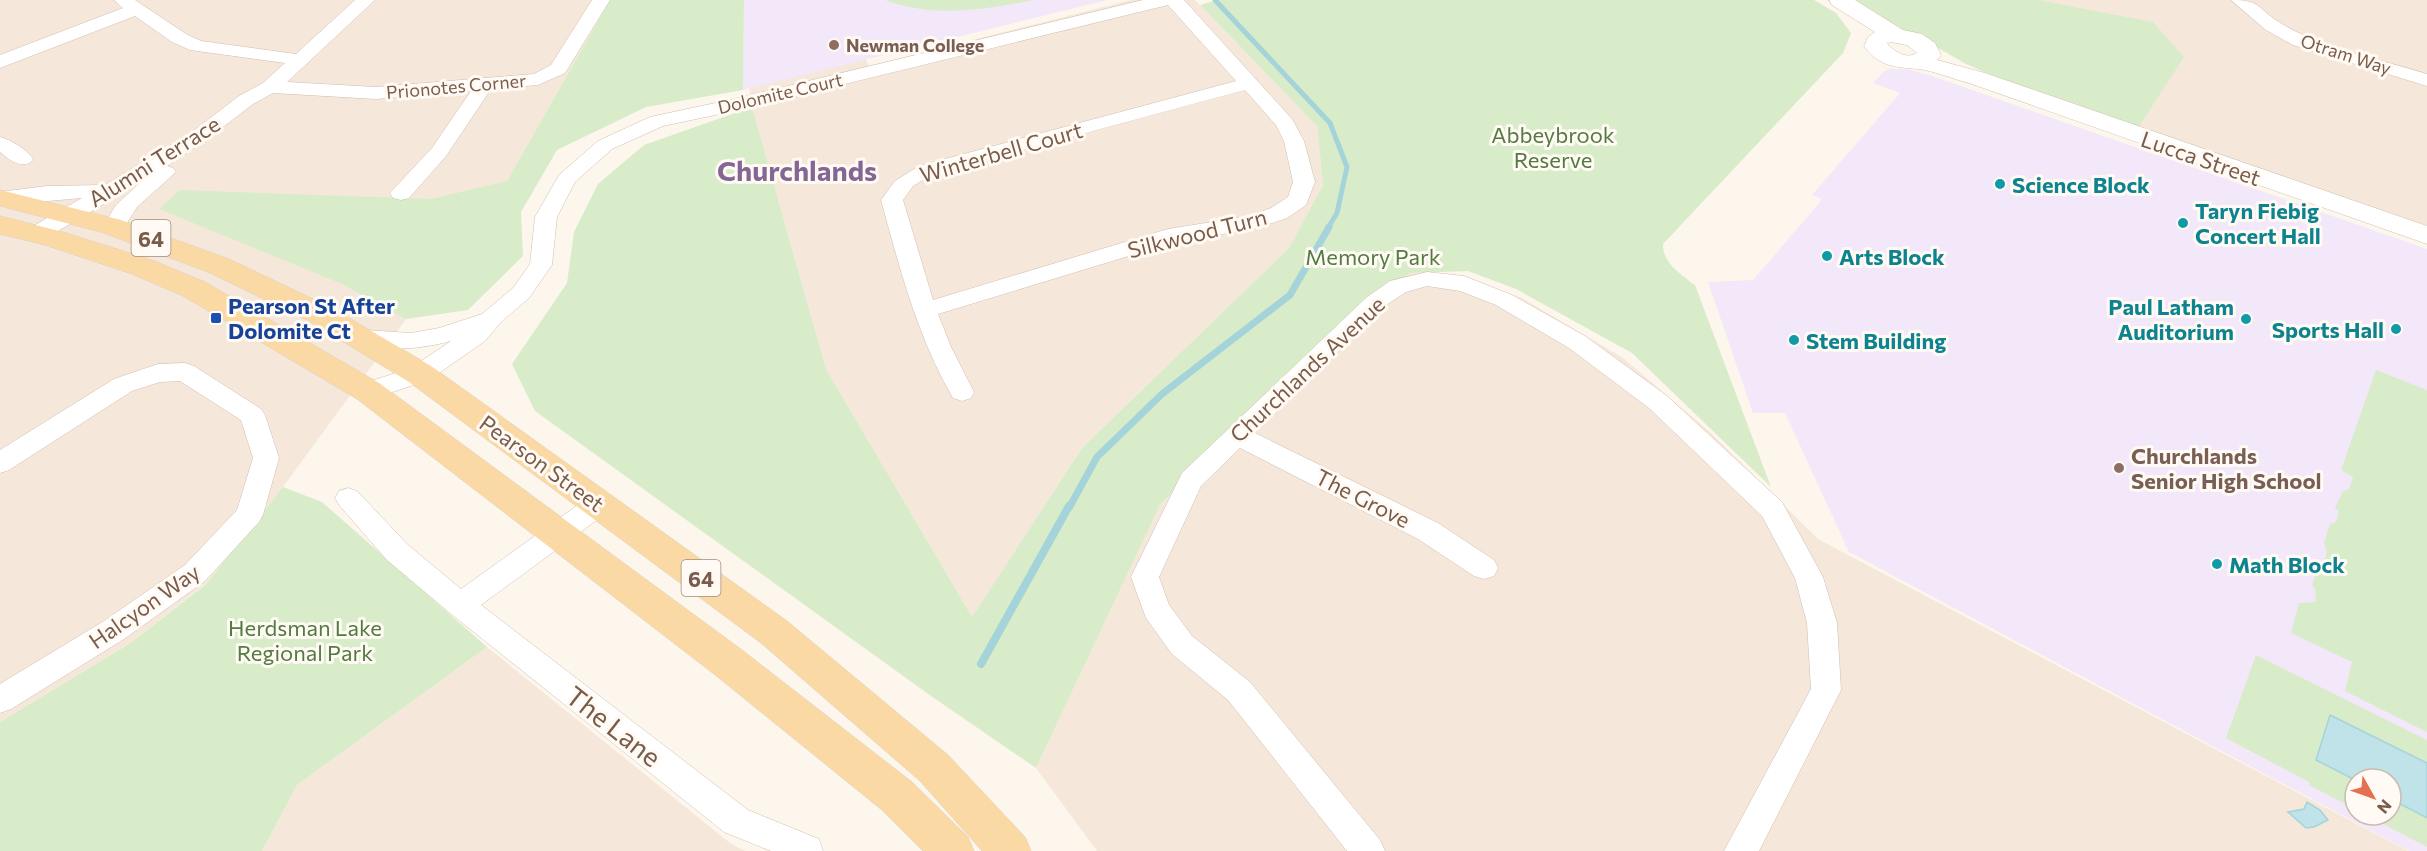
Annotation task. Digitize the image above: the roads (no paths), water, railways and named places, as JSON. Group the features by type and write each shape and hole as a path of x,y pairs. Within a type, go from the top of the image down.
{"main road":[{"name":"Pearson Street","path":"1,207 61,226 142,267 194,289 368,391 728,662 897,796 953,851"},
{"name":"Pearson Street","path":"61,226 114,226 181,249 292,298 365,338 420,374 774,632 934,768 1010,851"}],"street":[{"name":"Alumni Terrace","path":"61,226 110,190 154,165 199,136 246,100 270,87 366,0"},
{"name":"Prionotes Corner","path":"270,87 376,93 538,79 558,69 601,0"},
{"name":"Dolomite Court","path":"368,391 420,374 477,334 494,315 521,293 541,265 546,217 566,179 605,145 657,121 734,105 1165,0"},
{"name":"Silkwood Turn","path":"925,310 1176,234 1254,222 1279,213 1298,200 1304,182 1294,141 1285,123 1174,0"},
{"name":"Otram Way","path":"2240,0 2272,26 2300,41 2427,80"},
{"name":"Lucca Street","path":"1845,4 1856,18 1886,38 1876,46 1883,55 1903,62 1924,57 1977,78 2427,235"},
{"path":"0,62 129,5 179,38 197,46 301,60"},
{"path":"401,193 439,152 485,84"},
{"name":"Winterbell Court","path":"962,392 947,369 925,310 892,200 897,189 907,179 926,170 1248,84"},
{"name":"Alumni Terrace","path":"61,226 166,171 217,140 263,102 270,87"},
{"path":"0,143 23,159"},
{"path":"114,226 117,218 132,201 166,171"},
{"path":"1,207 47,193 110,190"},
{"name":"Churchlands Avenue","path":"1368,851 1239,691 1182,645 1156,610 1144,577 1191,480 1375,302 1398,286 1426,279 1464,284 1504,300 1577,342 1658,402 1772,509 1809,577 1821,623 1826,690 1744,850"},
{"name":"Dolomite Court","path":"365,338 411,341 443,334 494,315"},
{"name":"Halcyon Way","path":"0,463 123,385 158,373 185,372 252,415 266,458 249,515 195,573 114,630 0,700"},
{"name":"The Grove","path":"1237,435 1428,531 1484,568"},
{"name":"The Lane","path":"348,498 397,552 460,605 735,821 770,844 807,850"},
{"path":"460,605 599,504"}],"water":[{"path":"2330,715 2427,763 2427,818 2403,805 2403,767 2343,767 2343,774 2316,760"},
{"path":"2307,802 2320,810 2328,820 2306,828 2288,812 2304,809"}],"waterway":[{"path":"1215,0 1330,123 1347,167 1337,213 1328,228"},
{"path":"1069,508 1097,457 1162,394 1290,295 1329,227"},
{"path":"981,664 1069,506"}],"place":[{"name":"Newman College","path":"834,45"},
{"name":"Science Block","path":"2000,184"},
{"name":"Taryn Fiebig Concert Hall","path":"2183,223"},
{"name":"Arts Block","path":"1827,256"},
{"name":"Pearson St After Dolomite Ct","path":"216,318"},
{"name":"Paul Latham Auditorium","path":"2246,319"},
{"name":"Sports Hall","path":"2396,329"},
{"name":"Stem Building","path":"1794,340"},
{"name":"Churchlands Senior High School","path":"2119,468"},
{"name":"Math Block","path":"2217,564"}],"district":[{"name":"Churchlands","path":"797,170"}],"park label":[{"name":"Abbeybrook Reserve","path":"1553,146"},
{"name":"Memory Park","path":"1373,256"},
{"name":"Herdsman Lake Regional Park","path":"305,640"}]}
